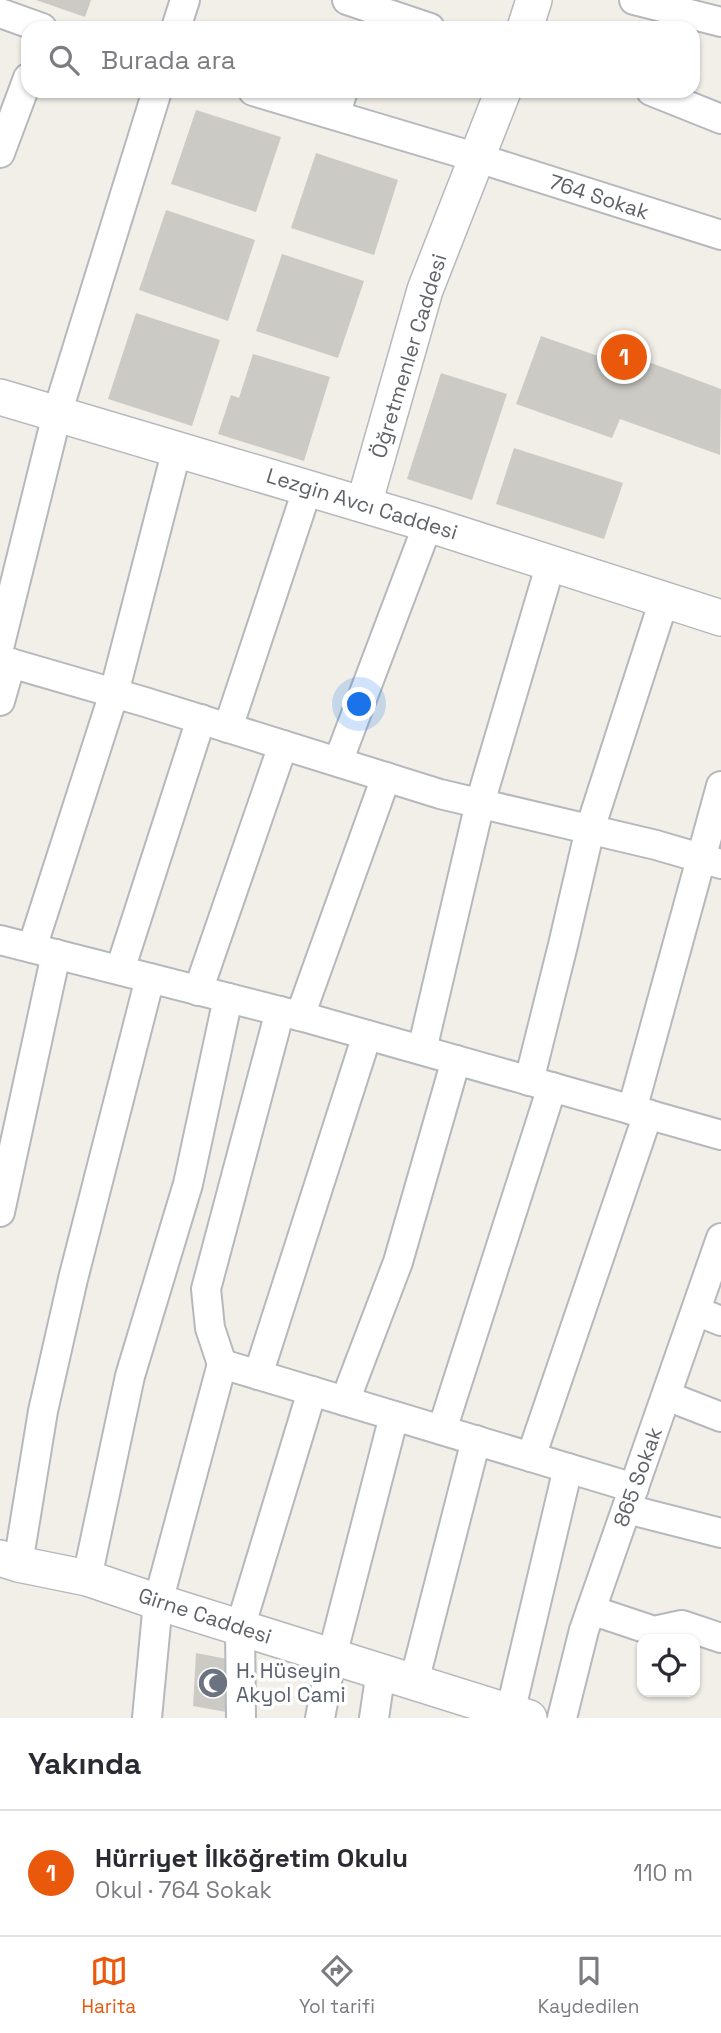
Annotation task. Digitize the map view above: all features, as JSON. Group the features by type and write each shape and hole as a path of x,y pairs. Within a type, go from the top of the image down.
{"street":[{"path":"178,21 185,0"},
{"path":"527,21 534,0"},
{"path":"634,0 721,22"},
{"path":"364,9 406,21"},
{"path":"0,13 22,21"},
{"path":"0,153 21,97"},
{"path":"0,701 4,656 57,414 155,98"},
{"name":"764 Sokak","path":"303,98 339,103 478,158 721,235"},
{"name":"Öğretmenler Caddesi","path":"364,504 425,290 500,98"},
{"path":"668,98 721,119"},
{"name":"Lezgin Avcı Caddesi","path":"0,397 364,504 721,618"},
{"path":"0,1212 44,951 177,449"},
{"path":"228,728 308,488"},
{"path":"338,762 428,524"},
{"path":"422,1050 480,803 551,564"},
{"path":"442,1430 541,1084 564,945 590,830 664,600"},
{"path":"4,656 440,794 656,845 711,861"},
{"path":"120,970 201,719"},
{"path":"198,991 283,745"},
{"path":"147,1718 158,1602 222,1364 210,1328 206,1289 290,1014 386,777"},
{"path":"531,1457 640,1112 711,861 721,786"},
{"path":"0,940 290,1014 721,1135"},
{"path":"9,1561 76,1266 150,978"},
{"path":"88,1578 130,1376 188,1184 228,998"},
{"path":"258,1375 367,1035"},
{"path":"345,1401 398,1262 456,1060"},
{"name":"865 Sokak","path":"562,1718 584,1630 667,1396 708,1316 721,1238"},
{"path":"222,1364 568,1468 631,1498 721,1533"},
{"path":"241,1718 240,1628 312,1391"},
{"path":"667,1396 721,1417"},
{"path":"320,1718 332,1656 394,1416"},
{"path":"414,1682 476,1440"},
{"path":"519,1715 568,1468"},
{"name":"Girne Caddesi","path":"9,1561 88,1578 381,1671 414,1682 458,1706 519,1715"},
{"path":"591,1610 654,1631 682,1625 721,1638"},
{"path":"374,1718 381,1671"}],"building":[{"path":"36,0 91,0 85,17"},
{"path":"196,110 281,137 256,212 171,184"},
{"path":"316,153 398,180 374,255 291,228"},
{"path":"166,210 255,240 228,321 139,290"},
{"path":"282,254 364,281 338,358 256,331"},
{"path":"136,313 220,340 192,426 108,399"},
{"path":"541,336 615,362 619,351 721,389 720,455 620,419 612,438 516,404"},
{"path":"253,354 330,377 304,461 218,434 231,395 239,398"},
{"path":"441,373 507,394 472,500 407,479"},
{"path":"514,448 623,483 604,539 496,504"},
{"name":"H. Hüseyin Akyol Cami","path":"196,1653 232,1660 232,1713 193,1706"}],"place":[{"name":"Hürriyet İlköğretim Okulu","path":"624,357"},
{"name":"H. Hüseyin Akyol Cami","path":"213,1683"}]}
